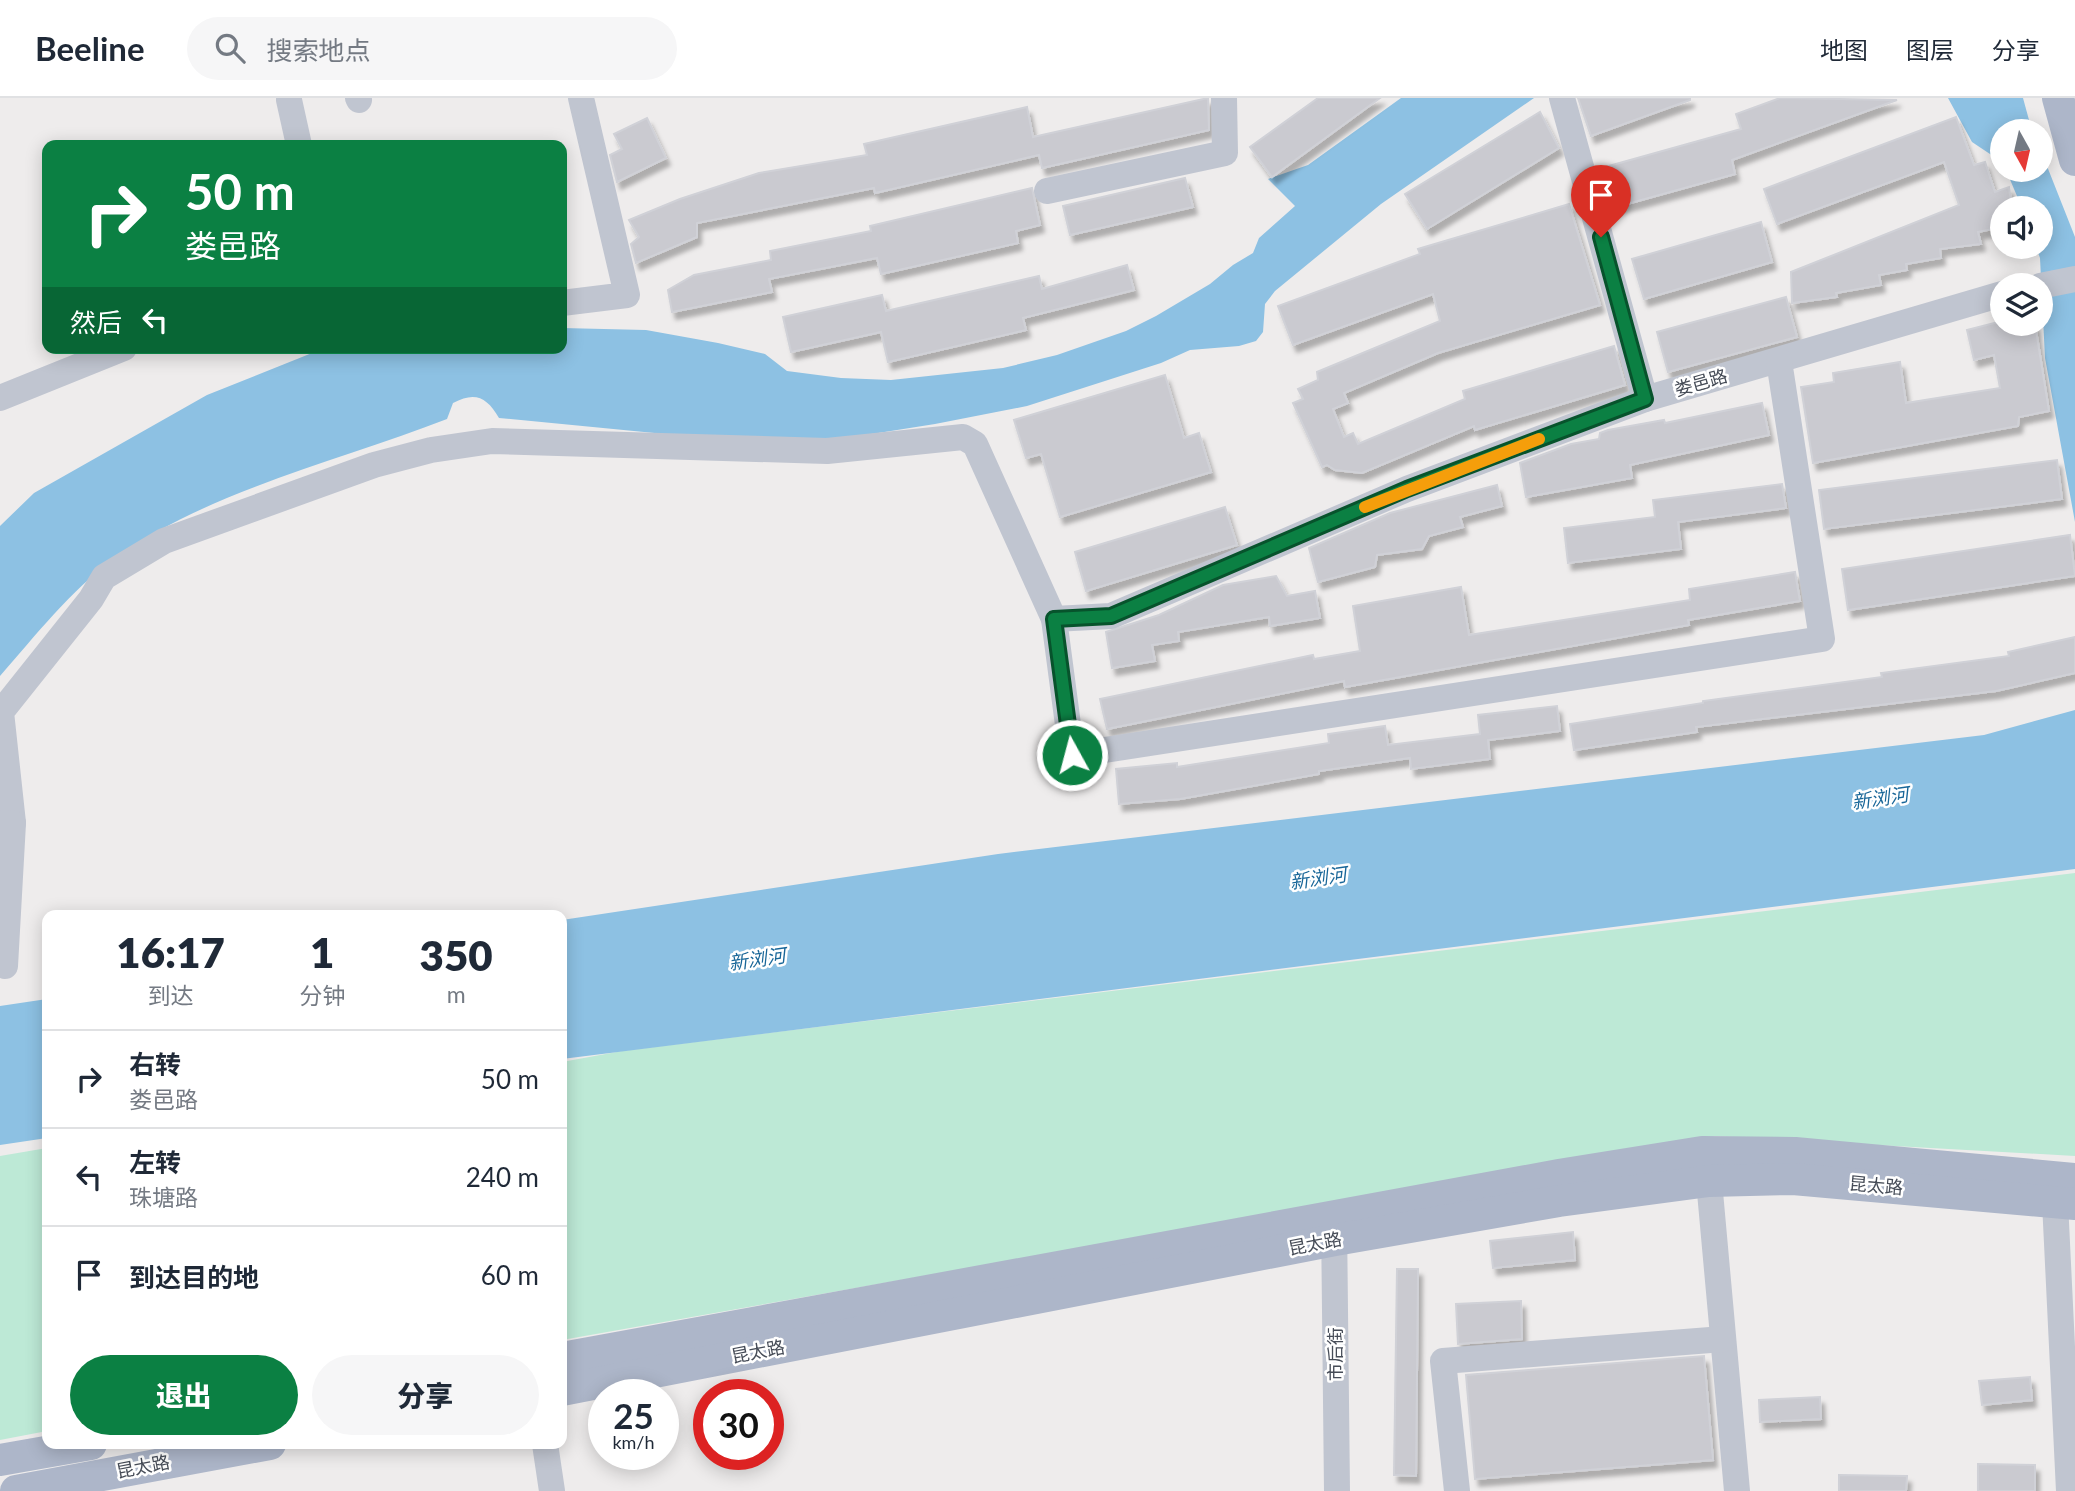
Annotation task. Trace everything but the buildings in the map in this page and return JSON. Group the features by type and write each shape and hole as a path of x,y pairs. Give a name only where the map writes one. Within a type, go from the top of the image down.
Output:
{"main road":[{"path":"2058,98 2075,160"},
{"name":"昆太路","path":"567,1389 1702,1152 1795,1153 2068,1195"},
{"name":"昆太路","path":"567,1357 1334,1229 1709,1181 1793,1179 2068,1195"},
{"path":"0,1460 63,1449"},
{"name":"昆太路","path":"16,1491 243,1449"}],"street":[{"path":"567,302 627,295 581,98"},
{"path":"1047,191 1226,153 1224,98"},
{"path":"289,100 298,140"},
{"path":"1563,100 1645,399"},
{"path":"2053,283 2075,279"},
{"name":"娄邑路","path":"1054,619 1111,616 1407,489 1645,399 1990,298"},
{"path":"0,398 109,354"},
{"path":"5,966 7,823 1,712 91,600 104,577 164,541 374,464 431,450 492,441 827,452 963,437 975,444 1054,619 1072,755 1822,639 1779,361"},
{"path":"1709,1181 1737,1491"},
{"path":"2068,1195 2069,1491"},
{"name":"市后街","path":"1334,1229 1337,1491"},
{"path":"1457,1491 1443,1361 1723,1339"},
{"path":"546,1449 552,1491"}],"green space":[{"path":"2075,873 2075,1156 1715,1136 567,1339 567,1061 622,1051"},
{"path":"42,1149 42,1432 0,1440 0,1156"}],"water":[{"path":"1401,98 1534,98 1381,204 1275,291 1265,304 1263,332 1256,341 1239,346 1190,350 1161,363 1027,406 834,440 716,439 499,418 485,401 468,397 453,403 447,419 276,479 191,514 151,535 115,558 83,585 0,676 0,526 34,493 207,395 310,354 567,354 567,328 646,330 718,343 765,354 787,371 841,378 891,380 1003,368 1057,355 1126,331 1210,284 1253,253 1259,238 1295,206 1268,179 1308,165"},
{"path":"1948,98 2023,98 2029,119 1990,119 1990,154 1972,142"},
{"path":"2053,181 2075,237 2075,522 2045,358 2044,336 2053,336 2053,273 2041,273 2040,259 2053,259 2053,196 2017,196 2011,182"},
{"name":"新浏河","path":"2075,710 2075,869 567,1058 567,919 998,854 1984,735"},
{"path":"42,1000 42,1139 0,1145 0,1006"}],"slow traffic":[{"path":"1365,507 1539,439"}],"route":[{"path":"1072,755 1054,619 1111,616 1407,489 1645,399 1601,237"}]}
